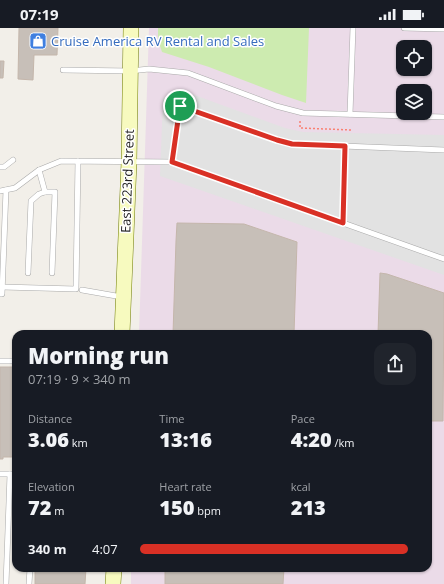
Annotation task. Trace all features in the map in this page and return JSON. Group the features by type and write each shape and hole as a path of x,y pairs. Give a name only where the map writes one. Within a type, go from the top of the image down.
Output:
{"main road":[{"name":"East 223rd Street","path":"122,330 129,162 130,28"},
{"path":"113,584 114,572"}],"lane":[{"path":"350,114 354,28"},
{"path":"404,28 444,29"},
{"path":"63,70 130,71 149,69 188,73 276,106 303,113 444,117"},
{"path":"172,162 180,106 292,144 444,150"},
{"path":"343,223 345,146"},
{"path":"0,167 4,167 13,160"},
{"path":"0,191 15,188 39,170 61,161 172,162 444,259"},
{"path":"78,161 79,290"},
{"path":"39,170 45,192"},
{"path":"0,294 2,294 6,190"},
{"path":"28,273 31,201 39,194 45,192 55,192 52,273"},
{"path":"2,287 79,290 123,297"},
{"path":"0,361 12,361"},
{"path":"0,474 10,474 6,584"},
{"path":"29,584 30,572"}],"path":[{"path":"300,112 300,128 352,130"}],"shaded area":[{"path":"149,28 444,28 444,584 131,584 131,572 432,572 432,330 139,330"},
{"path":"175,91 189,93 285,128 303,132 444,135 444,275 160,176 163,98 174,98"}],"green space":[{"path":"158,28 309,28 306,103 209,67 162,52 158,40"}],"building":[{"name":"Cruise America RV Rental and Sales","path":"19,28 58,28 57,55 34,55 33,80 18,79"},
{"path":"0,61 4,61 3,78 0,78"},
{"path":"177,223 244,224 297,242 294,330 173,330"},
{"path":"380,273 444,293 443,421 432,421 432,330 378,330"},
{"path":"0,367 12,367 12,457 3,457 3,459 0,459"},
{"path":"35,572 86,572 85,584 35,584"},
{"path":"165,572 284,572 283,584 165,584"}],"place":[{"name":"Cruise America RV Rental and Sales","path":"38,41"}],"route":[{"path":"180,106 292,144 345,146 343,223 172,162 180,106"}]}
